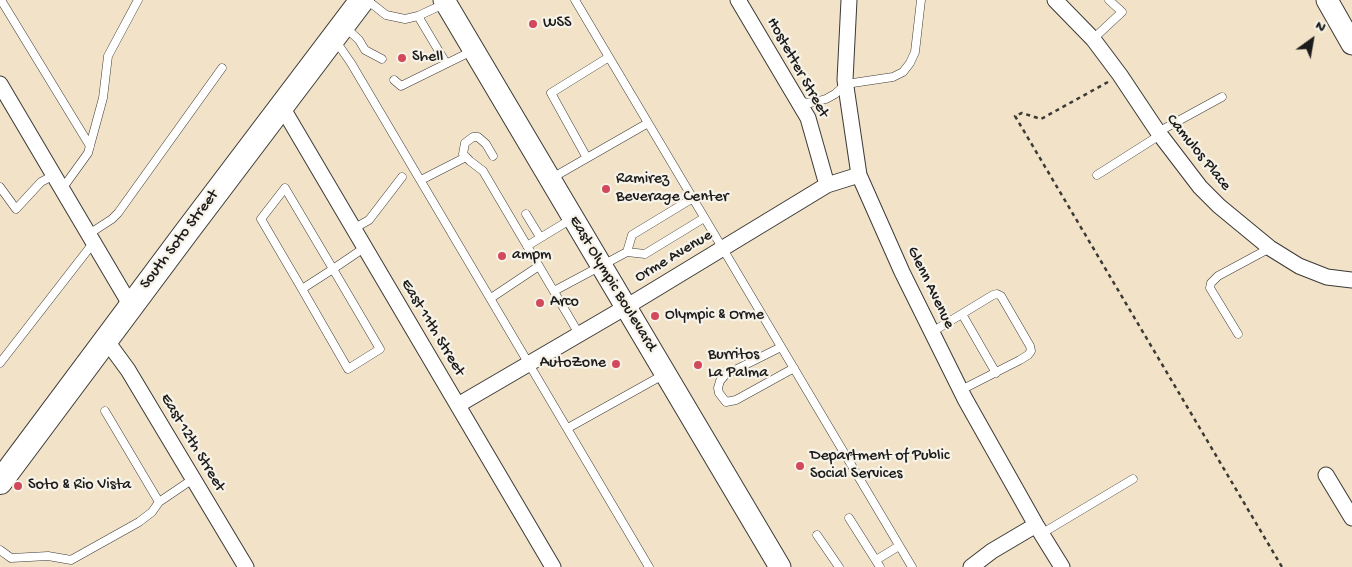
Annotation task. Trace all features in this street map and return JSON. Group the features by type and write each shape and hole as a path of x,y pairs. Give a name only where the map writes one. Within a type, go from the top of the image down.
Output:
{"main road":[{"name":"South Soto Street","path":"0,482 362,0"},
{"path":"1326,0 1352,44"},
{"name":"East Olympic Boulevard","path":"445,2 780,567"}],"street":[{"name":"Hostetter Street","path":"738,0 808,118 827,184"},
{"name":"Glenn Avenue","path":"849,0 846,84 859,175 902,272 961,390 1038,529 1062,567"},
{"name":"Camulos Place","path":"1055,0 1093,39 1120,75 1159,134 1206,194 1242,227 1270,248 1299,266 1327,277 1352,280"},
{"path":"0,84 131,306"},
{"name":"East 11th Street","path":"282,107 553,567"},
{"name":"Orme Avenue","path":"458,406 626,307 827,184 859,175"},
{"name":"East 12th Street","path":"106,340 128,370 246,567"},
{"path":"1326,475 1352,518"},
{"path":"971,567 992,552 1038,529"}],"lane":[{"path":"1,0 90,146"},
{"path":"62,190 88,153 103,98 108,56 138,0"},
{"path":"367,0 386,16 405,19 418,16 445,2"},
{"path":"575,0 912,567"},
{"path":"799,102 811,103 826,100 846,84 893,77 903,72 915,52 921,0"},
{"path":"1093,39 1122,12 1110,0"},
{"path":"418,16 446,63"},
{"path":"338,32 359,40 365,50 382,60"},
{"path":"338,32 351,63 649,567"},
{"path":"394,80 401,86 474,50"},
{"path":"587,158 551,94 609,57"},
{"path":"0,363 91,238 118,212 222,68"},
{"path":"1097,175 1159,134 1222,97"},
{"path":"550,179 648,123"},
{"path":"493,156 486,144 478,137 473,137 465,143 463,154 483,171 579,334"},
{"path":"421,180 466,157"},
{"path":"0,187 16,209 41,182 54,175"},
{"path":"353,229 369,220 402,177"},
{"path":"285,188 380,349 348,369 302,289 261,219 285,188"},
{"path":"627,252 632,235 693,198"},
{"path":"526,214 540,237"},
{"path":"527,246 573,218"},
{"path":"554,291 627,252 645,254 704,218"},
{"path":"302,289 364,248"},
{"path":"1238,334 1210,288 1211,283 1218,276 1270,248"},
{"path":"491,298 539,266"},
{"path":"932,332 993,295 1001,296 1030,346 1028,355 961,390"},
{"path":"962,314 996,373"},
{"path":"781,347 725,375 720,381 719,393 726,402 736,400 794,368"},
{"path":"568,428 665,374"},
{"path":"106,411 159,502"},
{"path":"0,550 11,558 48,556 71,560 139,522 152,512 159,502 193,479"},
{"path":"1038,529 1134,479"},
{"path":"849,518 878,564 899,546"},
{"path":"817,535 838,567"},
{"path":"9,567 11,558"}],"path":[{"path":"1120,75 1041,119 1022,113 1015,116 1282,567"}],"place":[{"name":"WSS","path":"533,24"},
{"name":"Shell","path":"402,58"},
{"name":"Ramirez Beverage Center","path":"606,189"},
{"name":"ampm","path":"502,256"},
{"name":"Arco","path":"540,303"},
{"name":"Olympic & Orme","path":"655,316"},
{"name":"AutoZone","path":"616,364"},
{"name":"Burritos La Palma","path":"698,365"},
{"name":"Department of Public Social Services","path":"800,466"},
{"name":"Soto & Rio Vista","path":"18,486"}]}
